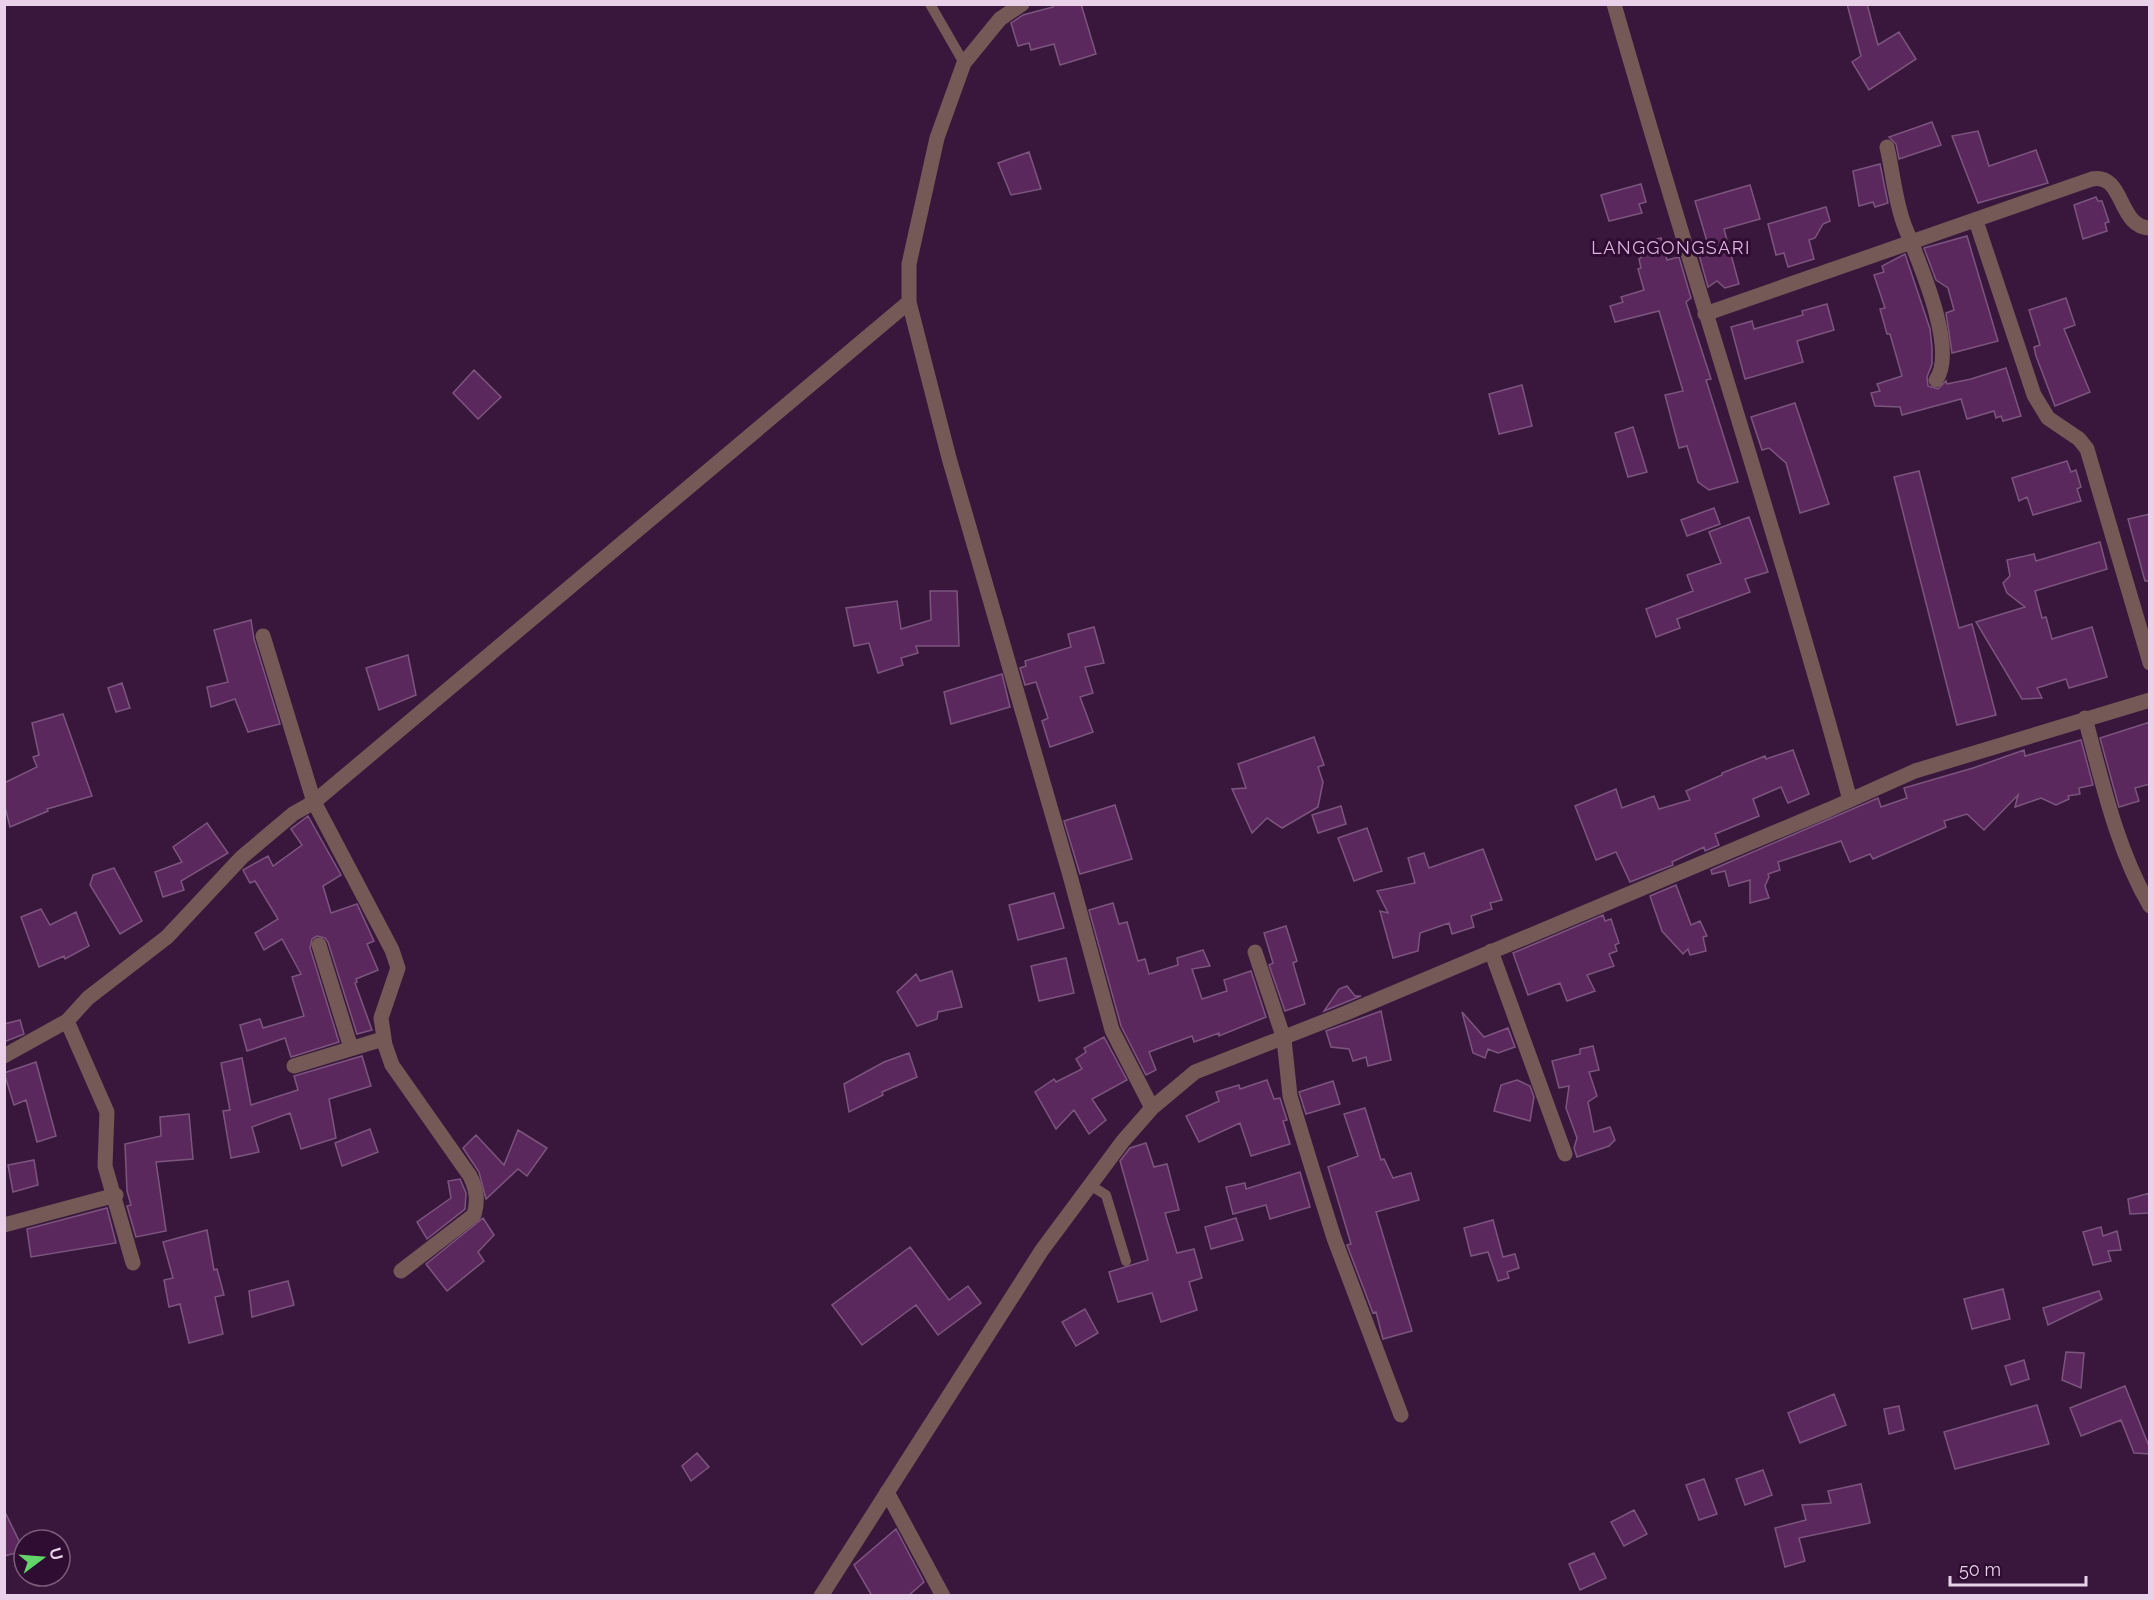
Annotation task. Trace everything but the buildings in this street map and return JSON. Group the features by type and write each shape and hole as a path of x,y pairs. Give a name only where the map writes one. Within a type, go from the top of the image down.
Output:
{"street":[{"path":"1022,4 1000,19 964,63 937,138 909,264 909,302 949,458 1069,872 1112,1030 1152,1108"},
{"path":"1614,4 1705,314 1816,675 1850,800"},
{"path":"1887,147 1905,227 1913,243 1937,321 1943,352 1942,372 1936,380"},
{"path":"1705,314 2092,179 2104,178 2112,183 2122,205 2136,223 2150,228"},
{"path":"1976,221 2034,395 2048,417 2079,439 2087,449 2150,663"},
{"path":"4,1056 67,1021 88,998 167,937 242,857 293,814 314,802 909,302"},
{"path":"263,636 314,802 392,950 398,968 381,1018 383,1039 392,1065 470,1176 478,1203 474,1215 401,1271"},
{"path":"821,1596 1042,1250 1090,1185 1152,1108 1195,1072 1284,1039 1915,771 2150,700"},
{"path":"2085,718 2106,794 2138,886 2150,906"},
{"path":"319,945 351,1048"},
{"path":"1491,951 1565,1154"},
{"path":"1255,952 1284,1039 1290,1096 1334,1238 1401,1415"},
{"path":"67,1021 107,1112 104,1158 133,1263"},
{"path":"294,1066 383,1039"},
{"path":"4,1225 116,1195"},
{"path":"887,1492 943,1596"}],"lane":[{"path":"930,4 964,63"},
{"path":"1090,1185 1106,1195 1126,1261"}],"district":[{"name":"LANGGONGSARI","path":"1671,247"}]}
